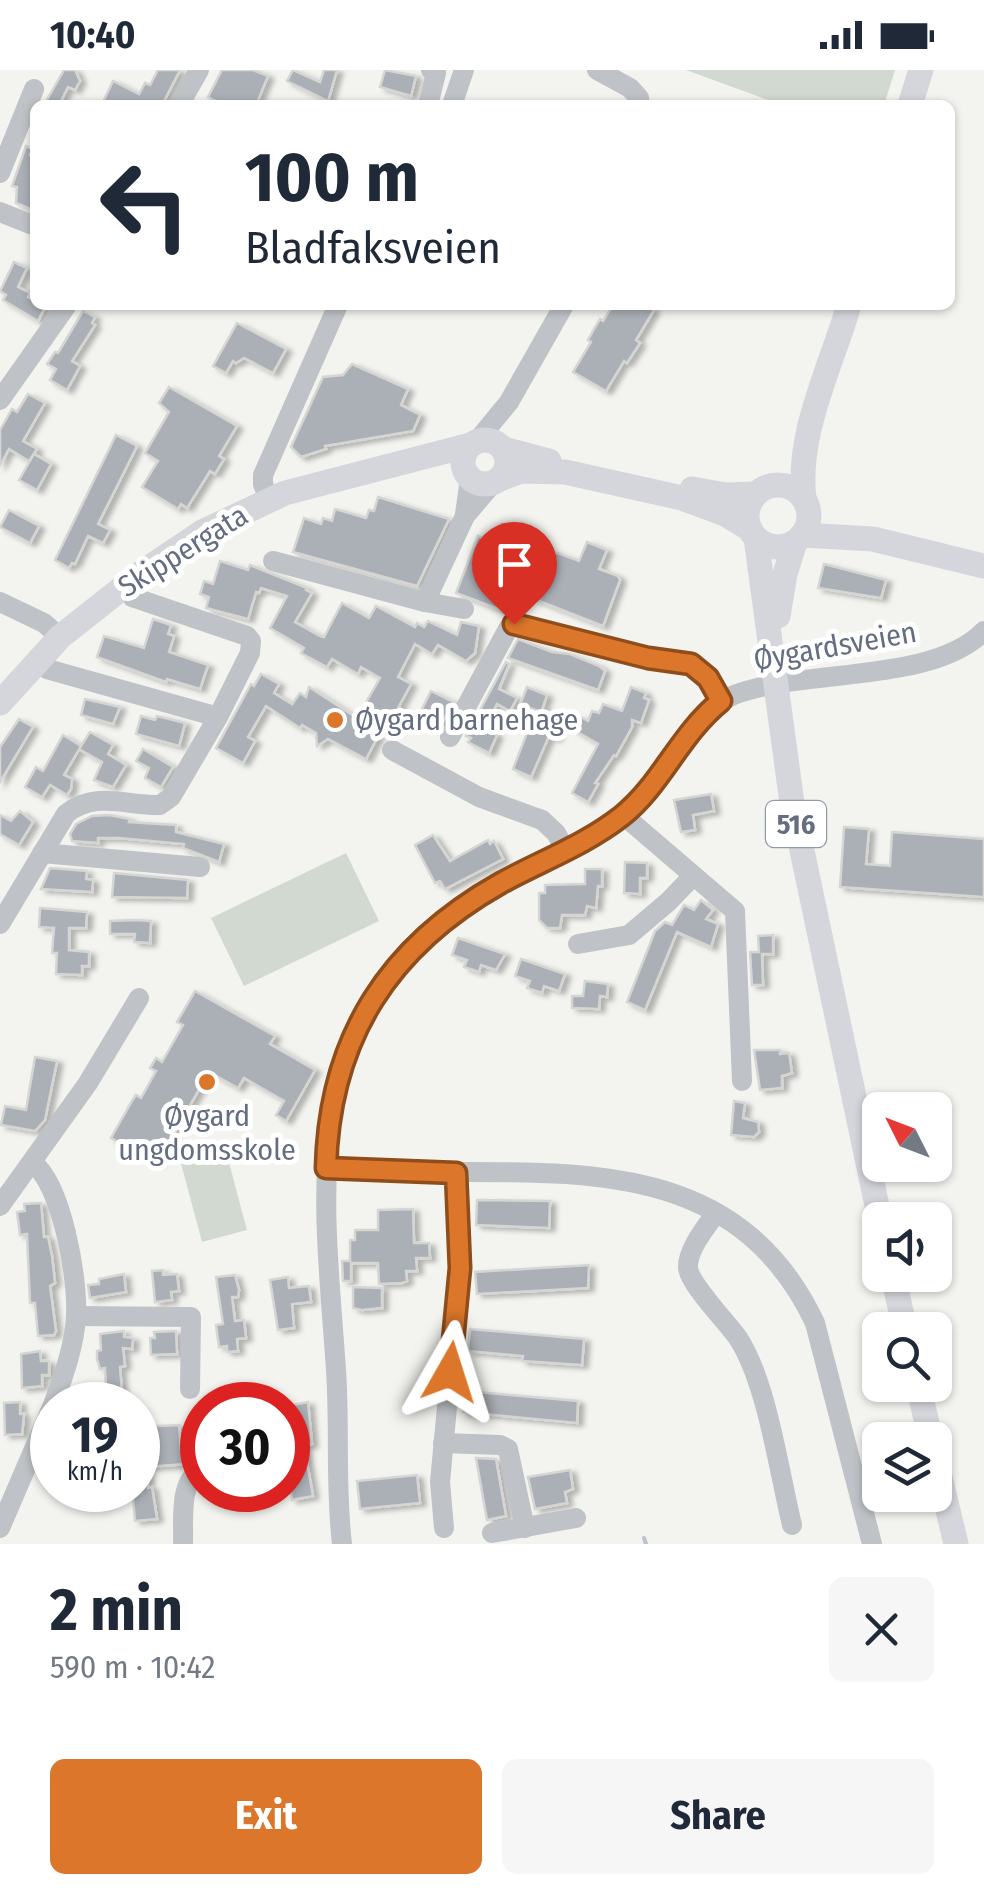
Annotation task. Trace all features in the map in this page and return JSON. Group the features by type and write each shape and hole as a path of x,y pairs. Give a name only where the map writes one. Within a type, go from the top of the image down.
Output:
{"main road":[{"path":"911,100 920,70"},
{"name":"516","path":"773,661 782,588 808,520 802,469 812,418 847,310"},
{"name":"516","path":"812,418 748,508 792,803 876,1202"},
{"path":"487,445 507,465 482,479 462,458 487,445"},
{"name":"Skippergata","path":"0,703 60,638 175,548 277,496 337,478 487,445 686,488 726,494 760,491"},
{"name":"Skippergata","path":"404,464 440,465 482,479 520,471 565,472 682,498 725,514 753,534"},
{"path":"760,491 786,486 806,504 873,539"},
{"path":"753,534 771,546 798,538 873,539 984,566"},
{"path":"948,1512 956,1544"}],"street":[{"path":"182,100 199,70"},
{"path":"432,70 437,80 434,100"},
{"path":"454,100 464,70"},
{"path":"597,70 630,88 640,100"},
{"path":"0,173 4,151 34,89"},
{"path":"0,212 30,224"},
{"path":"0,400 63,310"},
{"path":"277,496 268,463 336,310"},
{"path":"487,445 561,310"},
{"path":"425,602 466,516 464,504 482,479"},
{"name":"Skippergata","path":"273,561 425,602 464,608"},
{"path":"0,924 66,814 77,804 100,799 166,803 218,717 250,653 251,642 246,636 132,597"},
{"path":"0,602 44,623 60,638"},
{"path":"450,737 508,626 514,624 648,658 691,664 729,697"},
{"name":"Øygardsveien","path":"342,1544 326,1168 332,1110 348,1049 388,976 420,939 451,914 624,815 654,782 688,731 729,697 811,679 928,661 965,646 984,631"},
{"path":"47,669 218,717"},
{"path":"392,750 479,797 542,820 566,850"},
{"path":"624,815 736,911 742,1081"},
{"path":"42,853 200,867"},
{"path":"578,944 628,935 693,876"},
{"path":"0,1206 88,1083 139,998"},
{"path":"33,1162 46,1177 68,1249 76,1316 61,1382"},
{"path":"326,1168 614,1178 668,1190 716,1212 750,1237 780,1268 815,1322 872,1544"},
{"path":"444,1528 440,1482 460,1268 456,1173"},
{"path":"716,1212 692,1252 688,1270 746,1352 759,1386 792,1525"},
{"path":"76,1316 191,1317 190,1382"},
{"path":"444,1443 500,1444 508,1448 525,1528"},
{"path":"0,1528 30,1459"},
{"path":"183,1544 186,1512"},
{"path":"492,1533 576,1518"}],"shaded area":[{"path":"686,70 895,70 886,100 768,100"},
{"path":"346,853 379,921 244,986 211,918"},
{"path":"224,1144 247,1230 202,1242 179,1156"}],"building":[{"path":"64,70 75,70 80,81 75,90 68,87 62,100 47,100"},
{"path":"158,70 180,70 165,100 104,100 113,81 139,94 145,83 150,85"},
{"path":"222,70 253,70 268,76 258,100 208,97"},
{"path":"293,70 320,82 324,70 337,70 328,100 287,81"},
{"path":"385,70 416,76 411,96 380,87"},
{"path":"26,146 30,148 30,209 16,203 17,187 12,186"},
{"path":"14,262 27,268 18,287 30,293 30,310 44,310 38,321 3,300 6,295 0,291"},
{"path":"610,310 654,310 636,340 640,343 606,391 573,372 591,342 588,340 594,329 600,319 603,321"},
{"path":"83,311 95,317 95,325 72,361 80,366 67,390 50,380 56,369 47,364"},
{"path":"237,323 286,349 273,373 244,358 233,361 226,373 213,366"},
{"path":"352,364 408,389 401,405 420,415 413,431 325,446 326,449 301,457 291,447 323,377 343,375"},
{"path":"169,387 237,426 219,456 224,459 215,474 210,471 187,508 181,504 178,509 142,487 158,461 145,453 169,412 159,403"},
{"path":"28,394 45,403 23,441 37,449 29,461 9,449 0,465 0,430 12,409 17,412"},
{"path":"116,435 137,446 98,524 110,530 103,543 88,536 75,564 69,568 55,560"},
{"path":"34,454 51,464 37,490 19,480"},
{"path":"378,497 449,519 417,586 293,552 304,518 321,524 323,518 332,521 335,509 366,518 369,510 374,511"},
{"path":"9,510 39,526 30,543 0,527"},
{"path":"510,527 529,538 501,610 456,593 478,536 500,545"},
{"path":"587,542 607,550 599,569 620,580 603,626 534,599 552,551 579,561"},
{"path":"220,561 248,570 250,565 307,588 312,593 295,622 320,636 324,637 342,603 369,618 376,606 415,627 417,623 424,627 428,621 457,635 461,622 479,626 475,653 466,661 438,645 432,654 415,644 398,677 411,684 398,708 405,712 400,721 386,714 368,729 379,734 366,759 328,739 317,746 316,733 302,725 300,728 266,706 248,737 255,741 243,763 216,748 251,684 254,686 261,674 279,684 274,693 292,704 300,693 306,697 309,687 357,718 380,678 361,667 358,674 332,659 327,667 301,653 304,648 270,628 287,596 261,588 256,592 248,619 206,608 209,597 200,594 204,581 213,584"},
{"path":"824,564 886,580 881,598 818,588"},
{"path":"153,619 171,625 168,634 174,636 169,652 208,665 200,689 167,679 166,682 97,657 104,636 144,648"},
{"path":"518,639 599,666 605,671 598,690 508,658"},
{"path":"506,662 509,664 499,689 517,698 510,711 497,704 485,727 497,735 489,753 468,742 471,738 466,736"},
{"path":"527,687 547,695 542,710 563,718 556,738 549,736 531,777 513,769 536,710 520,705"},
{"path":"631,687 646,693 644,698 649,700 641,723 632,720 632,727 595,783 598,784 588,802 572,793 598,744 574,730 581,717 588,721 592,711 599,713 603,704 622,711"},
{"path":"431,691 453,702 440,727 424,719 428,712 422,709"},
{"path":"85,699 120,707 113,724 81,715"},
{"path":"141,716 185,723 179,746 136,734"},
{"path":"19,719 33,727 0,782 0,747"},
{"path":"90,732 113,745 108,754 126,765 113,787 94,780 102,762 79,749"},
{"path":"63,735 81,746 64,775 72,779 71,789 67,795 50,785 42,797 25,787 36,767 43,771"},
{"path":"143,749 173,767 161,787 145,778 149,768 136,761"},
{"path":"711,794 714,811 693,815 695,830 681,832 674,800"},
{"path":"20,811 33,822 19,845 0,834 0,815 11,821"},
{"path":"92,816 130,819 129,822 176,825 176,832 224,844 219,862 183,848 184,844 119,838 98,838 98,843 72,841 70,834 76,824"},
{"path":"844,827 869,829 866,864 890,866 892,832 984,839 984,897 840,887"},
{"path":"433,835 450,861 488,840 490,844 494,841 503,859 445,889 440,881 435,883 415,845"},
{"path":"625,862 647,863 647,878 640,878 640,894 624,893"},
{"path":"50,868 87,871 86,879 93,880 92,892 41,889"},
{"path":"585,869 602,869 596,908 587,906 585,915 562,915 560,928 547,928 539,920 539,893 545,893 545,885 585,884"},
{"path":"114,873 188,880 187,898 112,897"},
{"path":"701,900 713,910 706,919 718,924 711,947 677,932 645,1010 627,1002 655,931 665,922 672,925 684,905 694,910"},
{"path":"40,908 87,912 86,928 69,928 69,950 89,952 89,966 82,966 82,975 56,974 57,953 52,953 54,928 39,927"},
{"path":"110,921 151,921 150,943 134,942 135,934 110,934"},
{"path":"773,935 773,954 762,954 763,985 752,985 750,952 759,952 758,936"},
{"path":"458,938 505,954 496,970 481,965 479,972 464,967 467,960 452,955"},
{"path":"521,959 565,974 559,991 544,986 542,993 527,988 530,981 515,976"},
{"path":"585,981 608,984 607,997 600,996 599,1009 572,1008 572,996 583,996"},
{"name":"Øygard ungdomsskole","path":"195,991 275,1036 270,1044 315,1070 286,1121 276,1115 284,1101 244,1078 238,1088 209,1072 157,1163 111,1138 136,1095 141,1098 156,1071 150,1068 156,1058 162,1062 183,1025 177,1022"},
{"path":"754,1050 789,1053 792,1073 782,1076 782,1088 760,1090"},
{"path":"35,1057 57,1061 45,1120 35,1131 1,1125 5,1106 26,1110"},
{"path":"734,1101 745,1103 743,1118 758,1122 759,1132 754,1137 731,1135"},
{"path":"477,1200 550,1201 549,1228 476,1225"},
{"path":"41,1203 44,1237 48,1237 52,1256 55,1283 50,1286 56,1331 54,1335 38,1336 35,1303 30,1303 27,1234 20,1235 17,1212 25,1211 24,1204"},
{"path":"413,1209 414,1243 429,1243 430,1258 416,1258 417,1271 406,1271 407,1281 402,1283 379,1284 378,1263 351,1263 351,1281 343,1281 342,1261 350,1261 350,1240 355,1240 355,1230 378,1230 378,1210"},
{"path":"589,1265 588,1288 477,1294 475,1272"},
{"path":"163,1270 163,1275 177,1274 179,1291 171,1292 172,1300 155,1302 152,1271"},
{"path":"124,1274 126,1292 90,1298 88,1285"},
{"path":"235,1275 239,1290 238,1297 232,1297 235,1321 244,1320 246,1338 237,1339 238,1351 227,1352 227,1346 219,1347 216,1325 223,1324 216,1277"},
{"path":"288,1277 289,1288 309,1286 311,1302 292,1304 294,1328 278,1330 270,1280"},
{"path":"353,1287 382,1288 382,1308 353,1308"},
{"path":"470,1329 584,1339 582,1365 522,1361 523,1356 468,1351"},
{"path":"124,1331 124,1337 133,1338 132,1349 123,1348 121,1382 106,1382 105,1368 100,1369 97,1359 100,1334"},
{"path":"176,1331 177,1354 151,1355 150,1338 155,1338 154,1332"},
{"path":"40,1351 41,1361 49,1361 49,1375 42,1375 42,1382 30,1382 30,1387 22,1388 21,1354"},
{"path":"465,1391 578,1401 577,1423 463,1412"},
{"path":"20,1402 20,1414 24,1414 22,1434 5,1435 4,1403"},
{"path":"179,1425 180,1464 160,1466 160,1426"},
{"path":"476,1458 496,1459 506,1516 487,1520"},
{"path":"570,1470 573,1489 565,1492 567,1503 535,1509 528,1477"},
{"path":"417,1475 420,1503 360,1509 357,1481"},
{"path":"134,1512 156,1512 157,1519 135,1521"}],"waterway":[{"path":"644,1538 646,1544"}],"place":[{"name":"Øygard barnehage","path":"335,720"},
{"name":"Øygard ungdomsskole","path":"207,1082"}],"route":[{"path":"450,1372 460,1268 456,1173 326,1168 332,1110 348,1049 377,992 420,939 480,896 624,815 642,798 688,731 721,701 708,678 691,664 648,658 514,624"}]}
